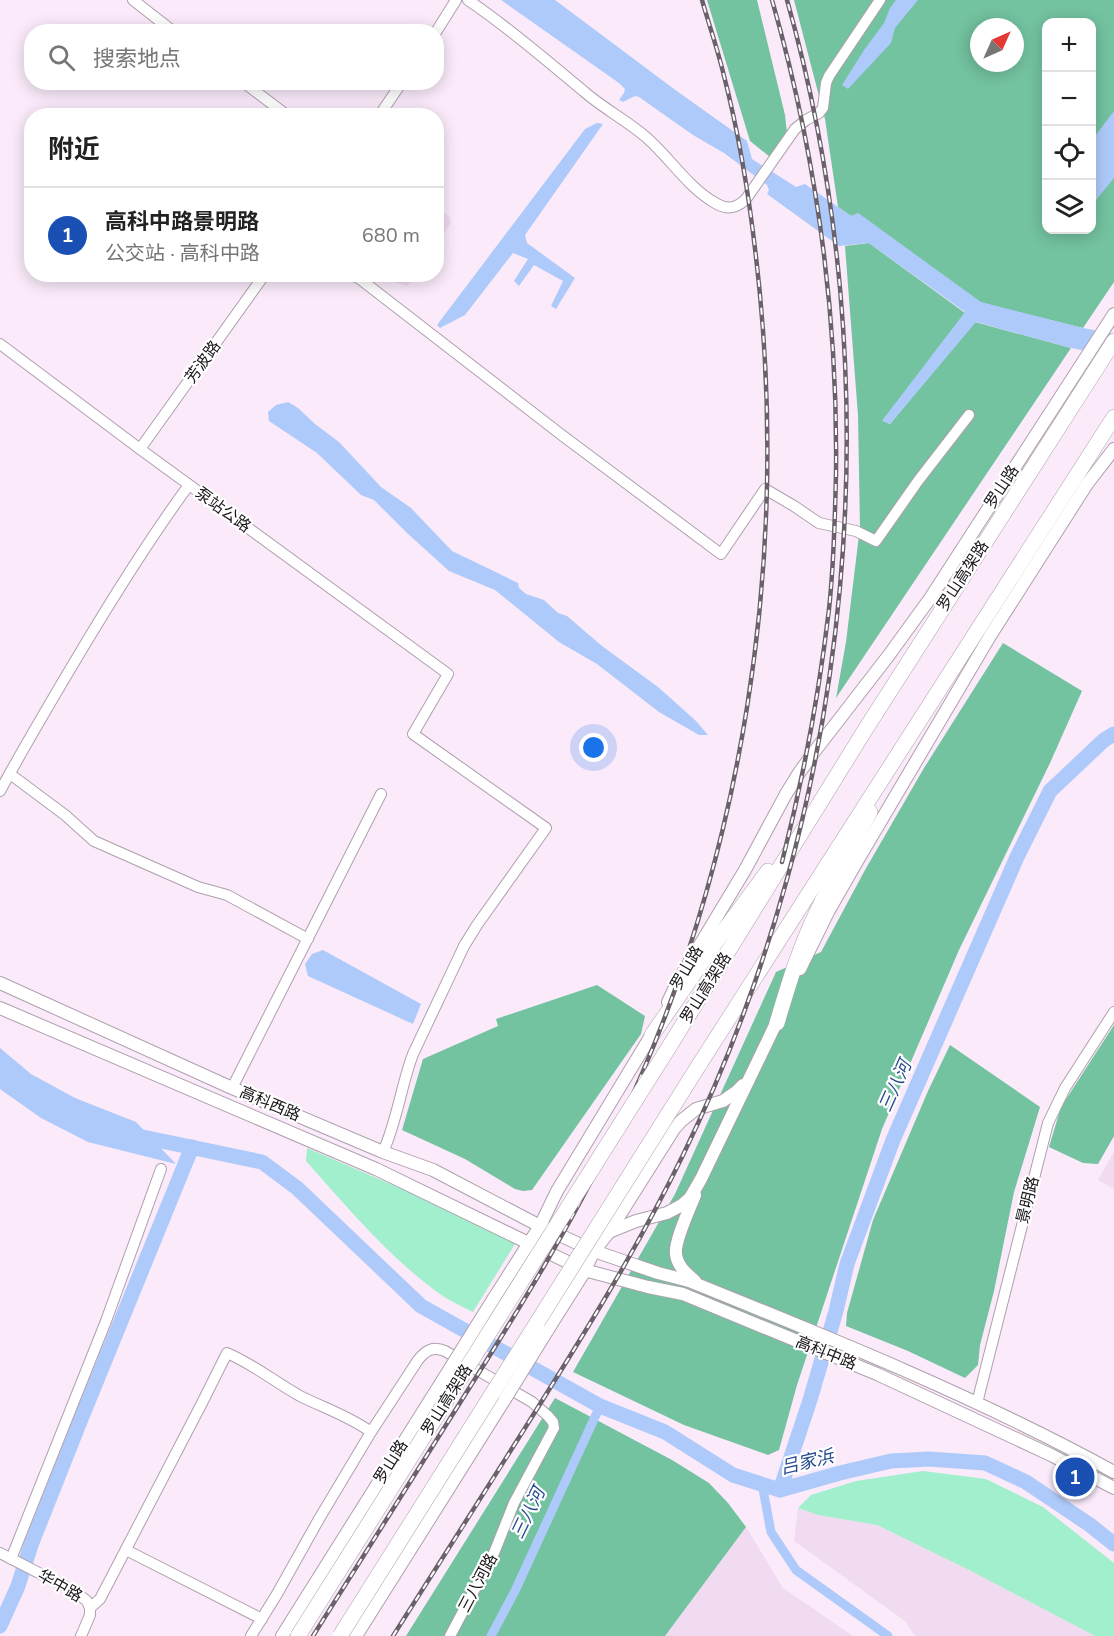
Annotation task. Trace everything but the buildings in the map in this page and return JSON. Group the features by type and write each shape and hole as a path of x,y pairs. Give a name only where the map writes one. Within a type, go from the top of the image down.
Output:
{"highway":[{"name":"罗山高架路","path":"298,1636 669,1047 865,730 1114,341"},
{"path":"340,1636 833,853 1114,417"},
{"path":"652,1035 865,730"},
{"path":"777,1023 795,963 816,913 898,754"}],"main road":[{"name":"罗山路","path":"282,1636 540,1226 557,1191 652,1035 677,983 745,870 799,773 931,597 1114,314"},
{"path":"700,1286 679,1264 676,1245 702,1179 777,1023 804,960 828,912 990,636 1087,484 1114,449"},
{"name":"高科西路","path":"0,983 232,1088 383,1152 433,1170 540,1226"},
{"name":"高科西路","path":"0,1008 376,1169 527,1244"},
{"path":"356,1636 594,1251 609,1232 674,1129 696,1109 723,1101 748,1080"},
{"path":"609,1232 636,1221 667,1213 682,1205 690,1198 702,1179"},
{"name":"高科中路","path":"540,1226 594,1251 700,1286 842,1343 977,1403 1114,1472"},
{"name":"高科中路","path":"527,1244 584,1270 683,1294 812,1347 917,1391 1114,1488"}],"street":[{"path":"133,0 164,24"},
{"path":"441,24 456,0"},
{"path":"468,0 513,32 606,109 644,135 684,177 713,201 728,208 738,206 746,199 795,129 823,108 829,76 880,0"},
{"path":"254,90 277,108"},
{"path":"385,108 397,90"},
{"name":"芳波路","path":"140,449 259,282"},
{"path":"364,282 563,436 721,554 765,489 819,524 856,531 876,541 918,481 969,415"},
{"name":"泵站公路","path":"0,344 448,674 413,734 546,828 477,925 465,946 413,1054 392,1133 383,1152"},
{"path":"0,791 112,600 166,516 189,485"},
{"path":"10,774 52,805 94,841 198,887 227,895 308,939"},
{"path":"232,1088 381,794"},
{"name":"景明路","path":"977,1403 1048,1123 1065,1088 1114,1012"},
{"path":"10,1559 106,1321 161,1169"},
{"name":"三八河路","path":"372,1432 418,1360 433,1348 445,1351 532,1402 542,1409 553,1422 552,1433 514,1503 494,1553 450,1636"},
{"path":"90,1608 100,1599 227,1353 241,1359 298,1395 372,1432 251,1636"},
{"path":"126,1550 262,1619"},
{"name":"华中路","path":"0,1553 87,1601 90,1608 88,1622 81,1636"}],"shaded area":[{"path":"444,212 449,216 451,223 444,234"},
{"path":"395,282 410,282 407,286"},
{"path":"1114,1152 1114,1189 1098,1180"},
{"path":"798,1508 818,1515 877,1525 1095,1636 915,1636 905,1621 794,1541"},
{"path":"746,1527 783,1588 853,1636 665,1636"}],"green space":[{"path":"707,0 757,0 785,115 787,133 770,157 750,141"},
{"path":"794,0 1114,0 1114,282 1083,328 981,303 859,214 851,216 838,207 825,119"},
{"path":"869,243 965,313 883,420 890,424 975,322 1071,348 836,698 846,642 860,527 858,415 845,246"},
{"path":"1003,643 1082,691 1050,763 959,950 882,1129 797,1385 779,1450 768,1455 684,1425 573,1372 675,1194 776,972 821,952 924,768"},
{"path":"597,985 645,1016 641,1034 532,1190 515,1189 465,1159 402,1130 423,1059 498,1026 496,1019"},
{"path":"1114,1025 1114,1136 1098,1164 1083,1163 1049,1147 1061,1107"},
{"path":"950,1045 1040,1107 1014,1192 994,1291 980,1345 978,1365 965,1378 908,1351 846,1326 847,1313 873,1220"},
{"path":"307,1148 518,1239 473,1312 437,1292 384,1246 306,1161"},
{"path":"555,1398 672,1460 709,1483 746,1527 665,1636 406,1636"},
{"path":"923,1471 986,1479 1043,1507 1114,1563 1114,1636 1095,1636 877,1525 818,1515 798,1508 811,1495 856,1481"}],"water":[{"path":"501,0 555,0 747,141 752,159 796,187 805,184 851,216 858,213 981,302 1114,334 1114,356 1071,348 976,322 890,424 882,421 965,312 869,243 839,246 767,194 769,190 767,185 724,153 693,135 639,97 635,96 623,102 619,100 625,89 619,83"},
{"path":"896,0 918,0 895,28 891,43 848,89 842,85 884,23"},
{"path":"1114,111 1114,178 1096,200 1096,180 1096,135"},
{"path":"597,123 603,124 525,235 527,243 575,278 556,309 551,306 563,281 534,265 519,286 514,281 528,259 513,253 465,315 440,328 437,325 585,129"},
{"path":"288,402 339,442 381,487 411,508 452,551 518,583 519,588 526,594 544,600 558,613 567,616 602,646 658,687 695,720 708,735 699,735 659,712 597,664 559,642 495,590 449,571 374,500 361,495 317,453 269,421 268,412 276,405"},
{"path":"323,950 421,1004 413,1024 308,976 305,964 312,954"},
{"path":"0,1048 31,1074 75,1098 136,1122 176,1164 88,1142 41,1118 0,1089"}],"waterway":[{"name":"三八河","path":"780,1490 810,1400 847,1264 893,1140 1017,857 1050,791 1104,740 1114,734"},
{"name":"吕家浜","path":"133,1135 262,1162 297,1188 421,1306 600,1406 665,1432 733,1475 780,1490 891,1461 929,1459 985,1463 1026,1482 1114,1544"},
{"path":"0,1626 18,1586 31,1545 81,1419 192,1147"},
{"name":"三八河","path":"491,1636 515,1591 600,1406"},
{"path":"762,1484 771,1532 796,1570 888,1636"}],"railway":[{"path":"313,1636 524,1300 599,1166 660,1029 697,924 726,817 747,708 761,598 767,487 766,376 757,266 744,170 722,66 702,0"},
{"path":"772,0 801,116 812,175 828,294 836,413 835,524 829,609 810,737 782,862"},
{"path":"393,1636 587,1328 628,1260 665,1190 683,1155 742,1019 787,878 820,734 840,587 847,439 840,291 820,144 787,0"}],"place":[{"name":"高科中路景明路","path":"1075,1477"}]}
